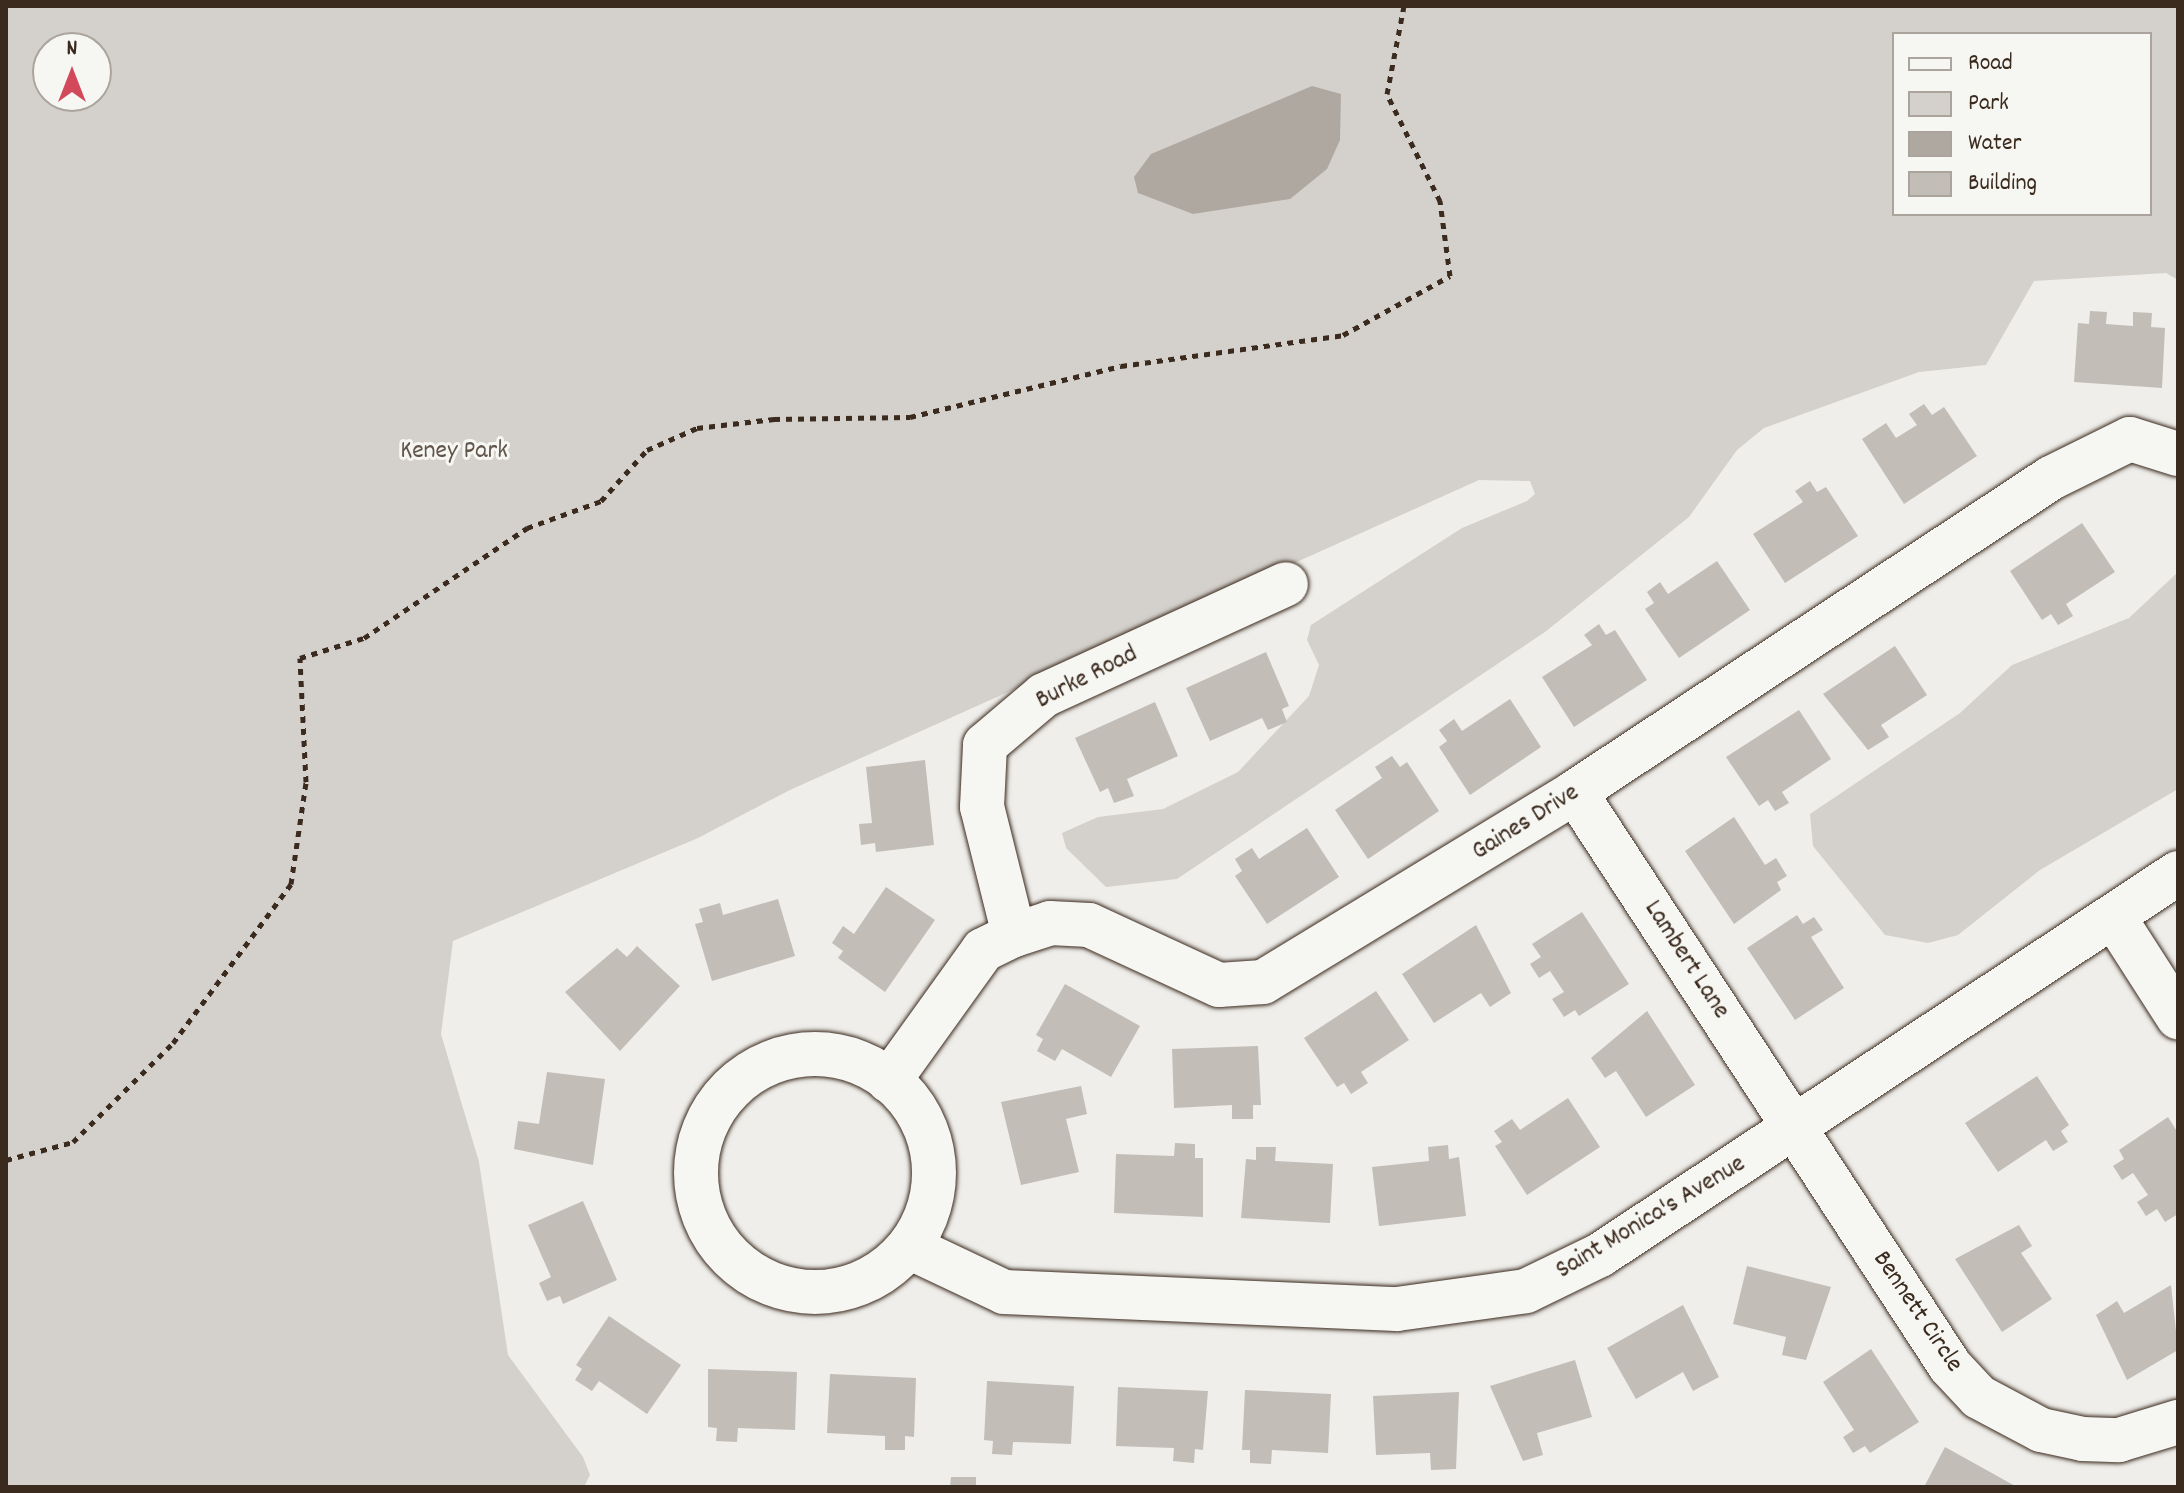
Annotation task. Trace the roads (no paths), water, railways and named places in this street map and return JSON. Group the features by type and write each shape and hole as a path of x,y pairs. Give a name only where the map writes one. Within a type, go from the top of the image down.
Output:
{"street":[{"name":"Gaines Drive","path":"889,1081 983,950 1050,923 1089,925 1219,985 1263,982 1575,792 2098,451 2130,439 2178,454"},
{"name":"Burke Road","path":"1014,935 982,807 985,745 1044,695 1286,584"},
{"name":"Lambert Lane","path":"1575,792 1797,1128"},
{"name":"Saint Monica's Avenue","path":"909,1247 1004,1292 1257,1306 1460,1305 1526,1291 1600,1255 2115,919 2178,873"},
{"path":"2115,919 2178,1017"},
{"path":"831,1054 889,1081 923,1120 933,1152 934,1186 909,1247 878,1275 839,1290 797,1291 758,1279 725,1253 710,1229 694,1177 700,1136 720,1100 751,1072 790,1056 831,1054"},
{"name":"Bennett Circle","path":"1797,1128 1950,1366 1979,1397 2041,1430 2083,1439 2119,1440 2178,1422"}],"water":[{"path":"1312,86 1341,94 1340,140 1327,169 1290,199 1193,214 1138,193 1134,177 1151,154"}],"park label":[{"name":"Keney Park","path":"454,452"}]}
